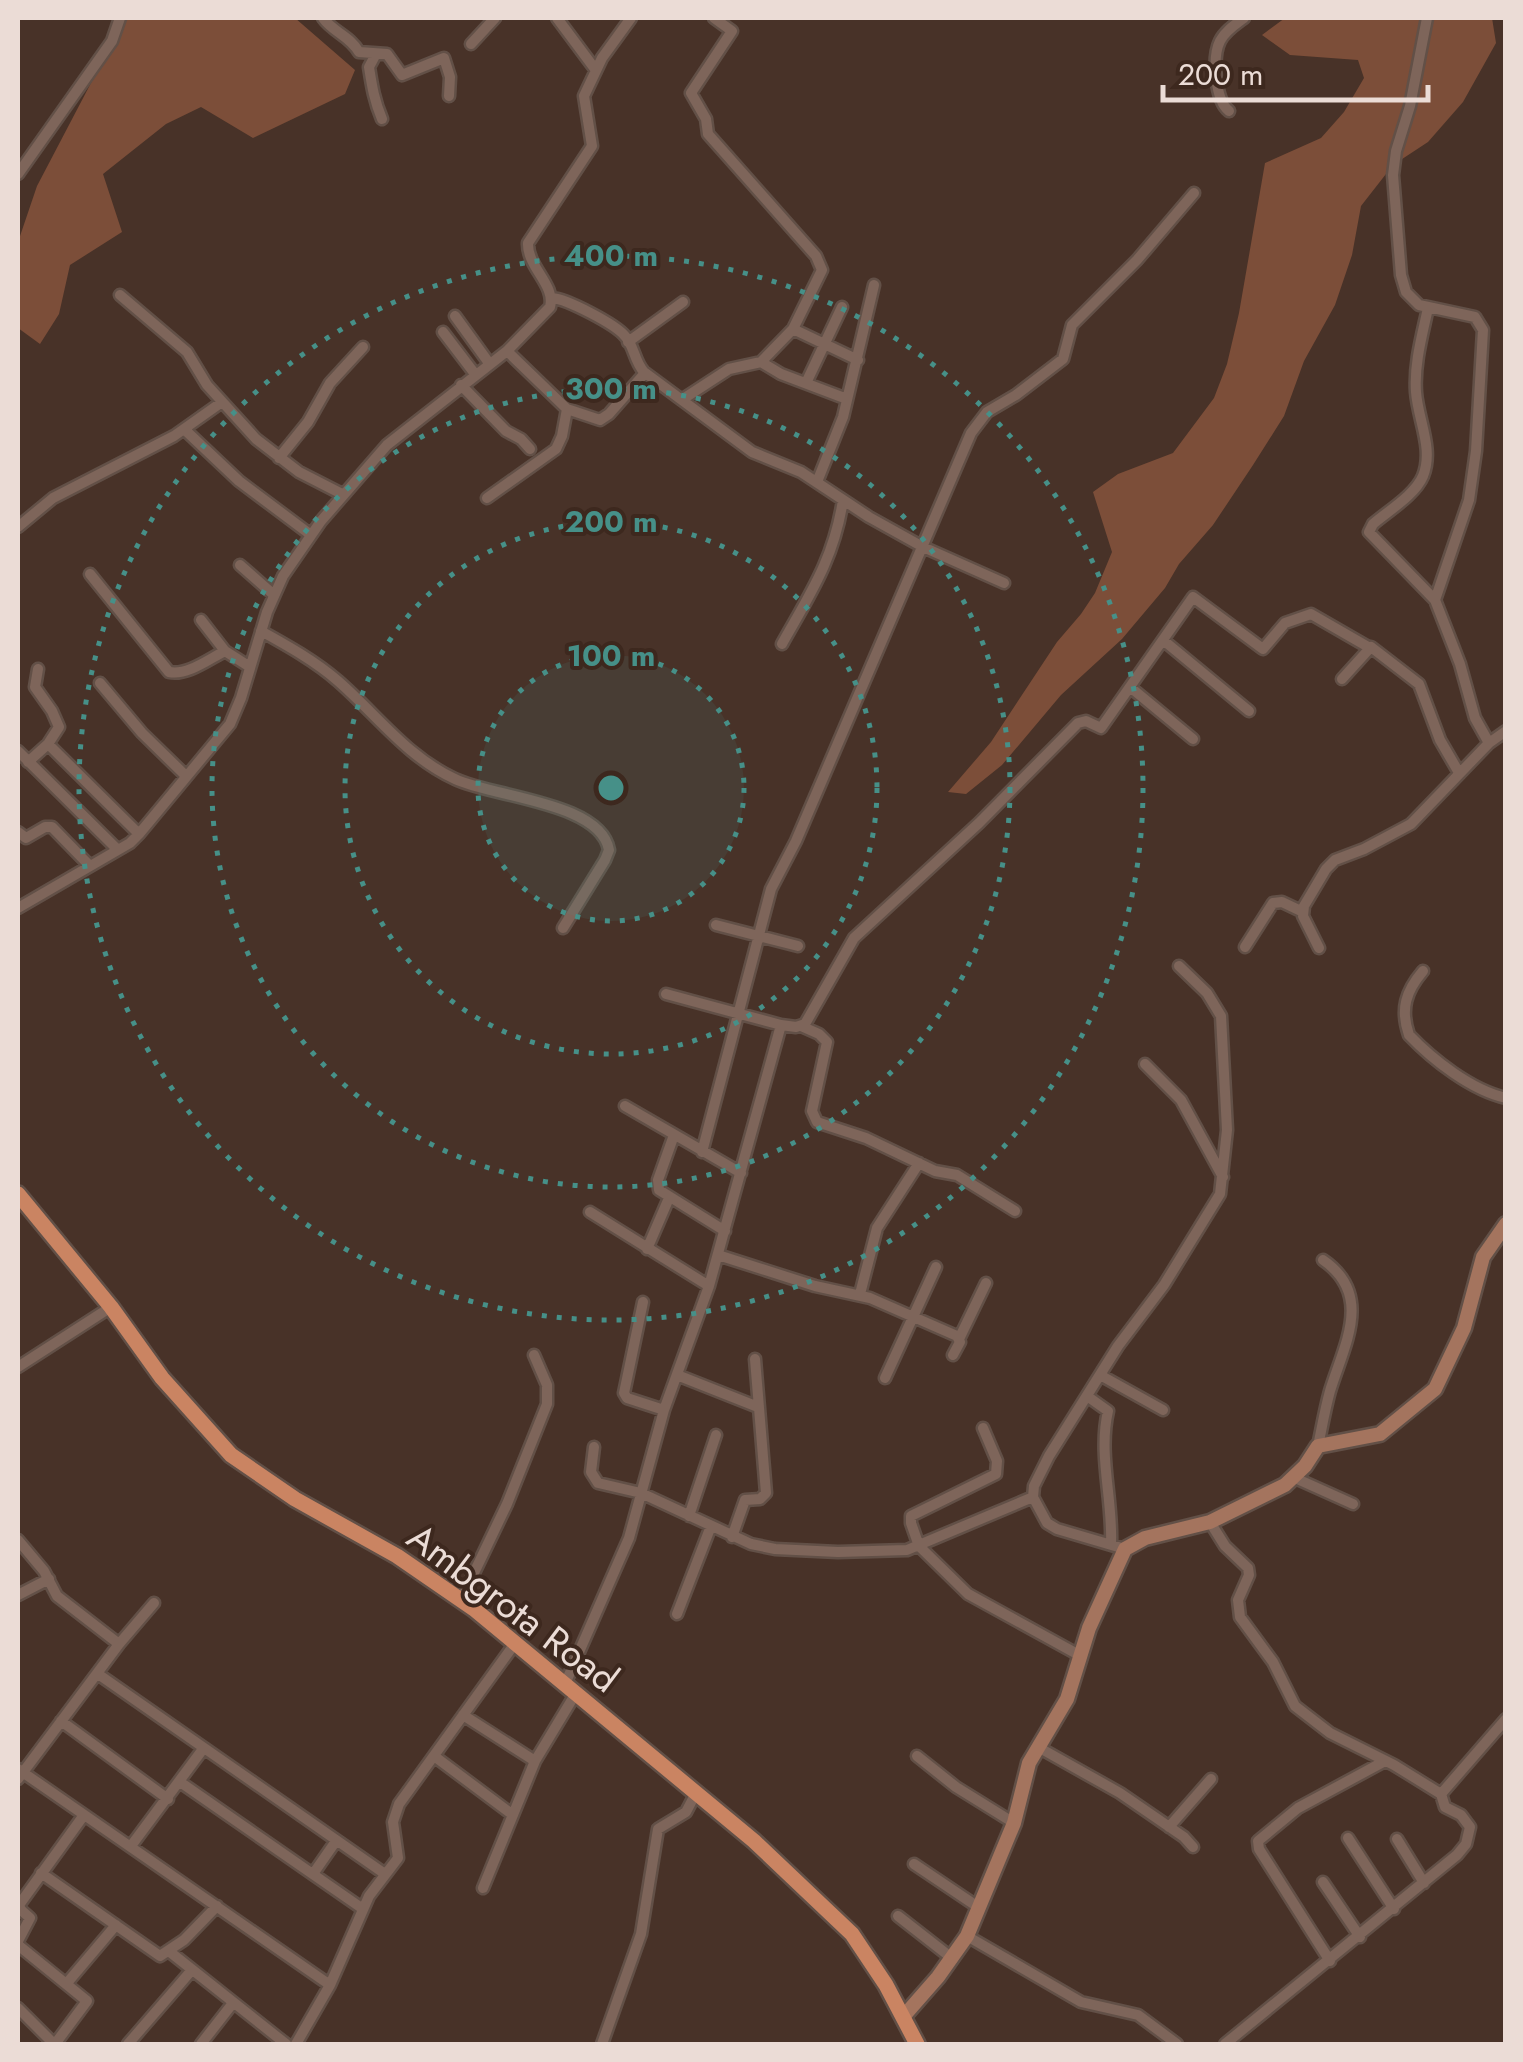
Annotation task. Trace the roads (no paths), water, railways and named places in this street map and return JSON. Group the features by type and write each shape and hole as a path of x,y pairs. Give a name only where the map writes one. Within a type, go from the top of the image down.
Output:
{"main road":[{"name":"Ambgrota Road","path":"18,1194 111,1307 162,1378 231,1456 294,1499 397,1556 460,1600 516,1642 754,1841 852,1934 882,1978 917,2044"}],"street":[{"path":"18,174 112,40 120,18"},
{"path":"323,18 359,52 388,54 402,75 444,58 450,77 449,96"},
{"path":"470,44 494,18"},
{"path":"558,18 596,70"},
{"path":"18,908 139,834 230,724 274,595 342,494 388,445 506,351 550,308 552,298 530,257 528,243 592,146 584,96 629,18"},
{"path":"684,399 728,369 762,362 792,330 820,279 821,264 708,134 706,119 691,93 732,31 714,18"},
{"path":"1229,112 1219,97 1218,48 1221,38 1244,18"},
{"path":"1426,18 1392,175 1401,275 1412,301 1428,308 1468,314 1480,322 1483,330 1469,500 1435,600"},
{"path":"376,54 369,67 371,91 382,119"},
{"path":"702,1152 776,876 796,842 978,420 1063,359 1072,325 1138,260 1194,193"},
{"path":"817,482 837,437 874,284"},
{"path":"120,295 186,352 222,402 256,439 278,458 342,494"},
{"path":"552,298 570,303 622,333 635,362 645,373 752,452 817,482 869,517 924,546 1004,583"},
{"path":"628,342 683,302"},
{"path":"806,383 842,307"},
{"path":"1428,308 1418,350 1416,390 1427,448 1424,472 1414,488 1369,532 1435,600 1460,664 1475,718 1489,743"},
{"path":"455,316 490,363"},
{"path":"792,330 858,360"},
{"path":"443,332 475,374"},
{"path":"278,458 308,422 330,383 363,347"},
{"path":"506,351 567,409 603,420 645,373"},
{"path":"762,362 847,399"},
{"path":"462,385 506,431 530,449"},
{"path":"18,527 52,498 184,429 222,402"},
{"path":"487,498 556,449 567,409"},
{"path":"184,429 239,481 311,535"},
{"path":"782,644 835,545 843,500"},
{"path":"240,565 274,595"},
{"path":"90,574 169,672 184,672 226,652"},
{"path":"801,1026 854,938 979,823 1078,724 1086,722 1101,728 1195,597 1263,649 1289,620 1311,614 1370,648 1419,684 1440,740 1458,772"},
{"path":"201,620 226,652 250,668"},
{"path":"261,631 336,680 427,764 478,788 567,812 602,832 608,850 563,928"},
{"path":"1163,640 1249,711"},
{"path":"1342,679 1370,648"},
{"path":"28,762 48,744 59,727 35,686 38,670"},
{"path":"100,683 186,776"},
{"path":"1130,687 1193,739"},
{"path":"1319,948 1305,925 1303,912 1312,890 1331,863 1411,824 1458,772 1506,731"},
{"path":"48,744 139,834"},
{"path":"18,751 117,850"},
{"path":"18,832 26,838 48,826 89,865"},
{"path":"1244,947 1273,902 1303,912"},
{"path":"716,925 798,946"},
{"path":"1179,966 1208,993 1222,1016 1227,1130 1223,1178 1213,1209 1164,1285 1133,1324 1039,1472 1033,1497 1046,1523 1057,1530 1118,1547 1210,1522 1295,1478 1318,1446 1331,1387 1348,1341 1350,1306 1344,1278 1323,1260"},
{"path":"1423,971 1404,1001 1409,1035 1476,1086 1506,1098"},
{"path":"666,994 820,1034 827,1046 812,1111 814,1120 866,1138 935,1172 957,1175 1016,1211"},
{"path":"483,1888 570,1688 600,1599 629,1538 664,1410 725,1232 781,1025"},
{"path":"1145,1064 1180,1100 1223,1178"},
{"path":"625,1106 741,1173"},
{"path":"674,1135 657,1186 725,1232"},
{"path":"860,1294 877,1228 918,1163"},
{"path":"647,1249 670,1198"},
{"path":"590,1212 709,1286"},
{"path":"1318,1446 1380,1434 1434,1390 1464,1328 1483,1257 1506,1224"},
{"path":"718,1255 815,1286 860,1294 959,1339"},
{"path":"885,1378 936,1268"},
{"path":"953,1355 986,1283"},
{"path":"643,1302 624,1393 627,1398 664,1410"},
{"path":"18,1366 111,1307"},
{"path":"460,1600 501,1518 546,1404 546,1385 534,1356"},
{"path":"732,1536 745,1500 765,1496 755,1359"},
{"path":"677,1375 758,1407"},
{"path":"1100,1375 1163,1410"},
{"path":"902,2017 968,1936 1014,1822 1023,1779 1066,1699 1118,1547 1102,1438 1108,1411 1087,1396"},
{"path":"983,1428 997,1462 996,1474 912,1516 910,1523 919,1546 968,1594 1079,1654"},
{"path":"690,1516 716,1435"},
{"path":"594,1447 594,1480 641,1493 732,1536 775,1549 888,1552 919,1546 1033,1497"},
{"path":"1295,1478 1352,1504"},
{"path":"1210,1522 1248,1568 1249,1575 1238,1600 1240,1618 1273,1662 1295,1706 1330,1733 1441,1794 1445,1807 1467,1821 1470,1834 1457,1855 1225,2044"},
{"path":"676,1614 711,1526"},
{"path":"18,1540 65,1603 120,1644"},
{"path":"18,1594 49,1579"},
{"path":"154,1603 19,1774 84,1814 330,1985"},
{"path":"296,2044 330,1985 363,1908 399,1852 394,1813 516,1642"},
{"path":"98,1674 385,1874"},
{"path":"463,1715 535,1761"},
{"path":"1441,1794 1506,1719"},
{"path":"61,1721 168,1799"},
{"path":"131,1846 204,1748"},
{"path":"1038,1748 1120,1793 1193,1847"},
{"path":"434,1756 513,1815"},
{"path":"917,1756 956,1787 1014,1822"},
{"path":"1330,1961 1259,1849 1258,1840 1298,1808 1385,1761"},
{"path":"1169,1827 1212,1779"},
{"path":"180,1782 363,1908"},
{"path":"602,2044 641,1934 650,1896 656,1834 666,1822 691,1808 696,1794"},
{"path":"18,2008 22,2022 51,2044 86,2006 84,1996 18,1943 30,1918 19,1904 84,1814"},
{"path":"1348,1838 1394,1909"},
{"path":"1397,1839 1424,1883"},
{"path":"313,1874 336,1841"},
{"path":"914,1864 978,1907"},
{"path":"41,1873 156,1954 170,1952 217,1906"},
{"path":"1323,1882 1360,1936"},
{"path":"898,1916 952,1959"},
{"path":"67,1983 116,1924"},
{"path":"968,1936 1071,1997 1138,2015 1177,2044"},
{"path":"170,1952 286,2044"},
{"path":"128,2044 191,1971"},
{"path":"201,2044 233,2003"}]}
